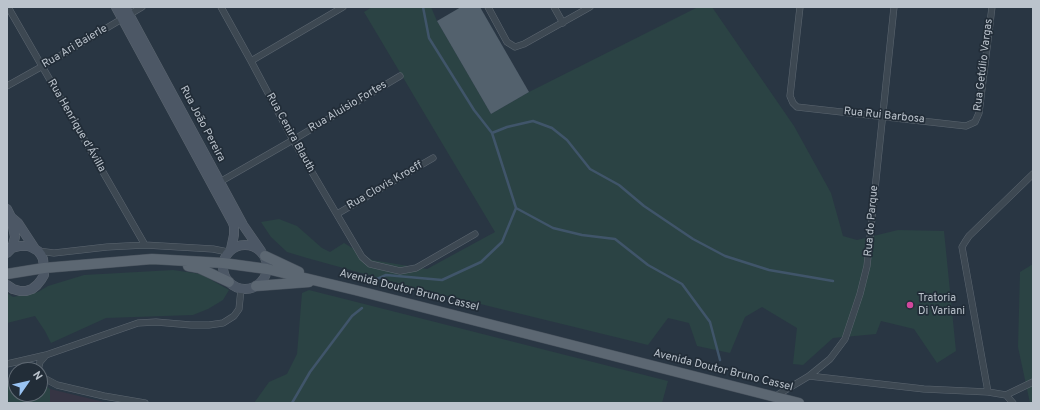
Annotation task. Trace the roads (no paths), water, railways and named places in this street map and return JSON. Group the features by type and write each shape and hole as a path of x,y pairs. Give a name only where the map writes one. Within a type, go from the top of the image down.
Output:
{"main road":[{"path":"263,253 318,281"},
{"path":"152,259 198,268 229,282"},
{"name":"Avenida Doutor Bruno Cassel","path":"7,274 44,268 152,259 223,263 268,269 799,403"},
{"path":"256,286 318,281"}],"street":[{"name":"Rua Henrique d'Ávilla","path":"8,7 145,245"},
{"name":"Rua João Pereira","path":"116,7 125,13 216,184 234,226 234,235 230,250 225,256 223,263"},
{"name":"Rua Ari Baierle","path":"7,86 42,67 125,13 142,7"},
{"name":"Rua Cenira Blauth","path":"221,7 293,140 362,257 370,264 400,271 416,268 475,234"},
{"path":"251,61 343,7"},
{"path":"488,7 507,42 515,47 524,44 590,7"},
{"path":"554,7 563,23"},
{"name":"Rua Rui Barbosa","path":"800,7 790,96 793,103 798,107 966,126 975,122"},
{"name":"Rua do Parque","path":"774,397 809,376 830,359 845,339 860,294 867,266 894,7"},
{"name":"Rua Getúlio Vargas","path":"975,122 979,113 992,7"},
{"name":"Rua Aluisio Fortes","path":"216,184 400,76"},
{"name":"Rua Clovis Kroeff","path":"337,214 434,158"},
{"path":"988,392 962,247 969,236 1033,174"},
{"name":"Rua João Pereira","path":"216,184 263,253"},
{"path":"7,285 13,290 26,291 37,285 44,274 43,259 18,223 9,213"},
{"path":"8,252 13,245 15,237 9,213"},
{"path":"8,252 12,248 20,246 28,246 36,250 54,253 107,247 145,245 230,250 241,244 252,245 263,253 268,269 262,282 249,289 242,289 229,282 225,276 223,263"},
{"path":"7,364 46,355 138,323 156,322 209,325 223,322 234,316 239,309 242,289"},
{"path":"40,362 46,355"},
{"path":"809,376 924,389 988,392 1006,395 1033,382"},
{"path":"48,381 57,385 104,396 145,403"},
{"path":"1006,395 1013,403"}],"waterway":[{"path":"377,279 386,275 442,280 481,262 502,242 516,208 492,133 474,110 429,38 423,7"},
{"path":"492,133 507,127 533,121 552,128 567,140 590,169 619,185 644,206 693,239 725,256 769,270 833,281"},
{"path":"516,208 553,228 582,235 615,239 648,265 682,284 710,322 720,360"},
{"path":"292,403 310,372 352,316 362,308"}],"place":[{"name":"Tratoria Di Variani","path":"910,305"}]}
